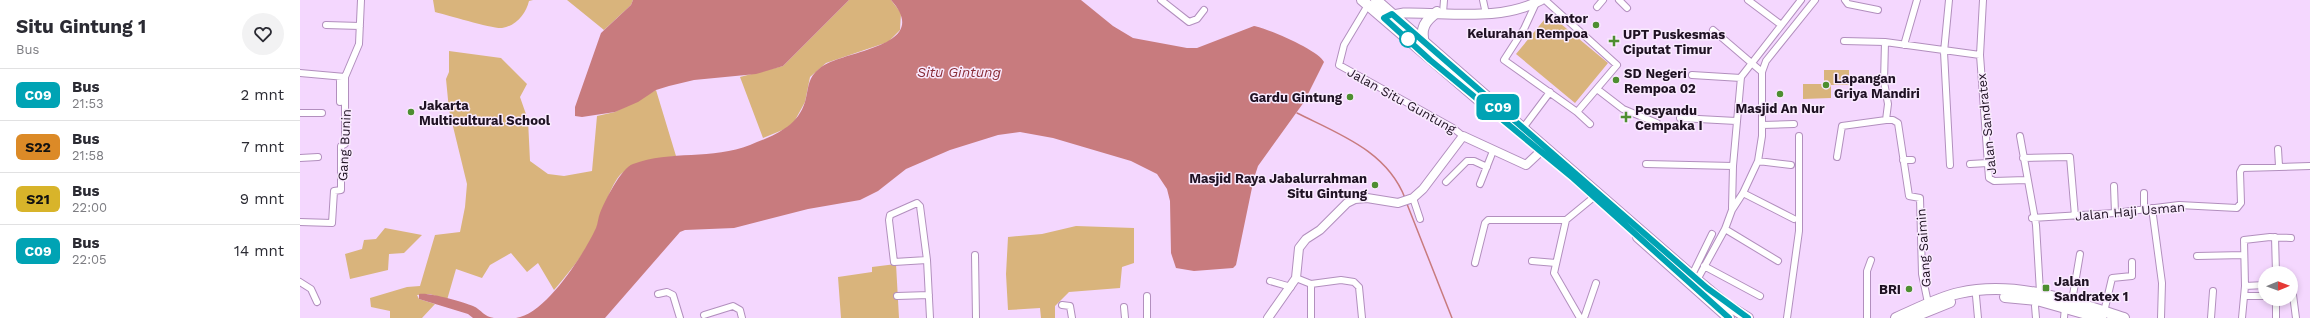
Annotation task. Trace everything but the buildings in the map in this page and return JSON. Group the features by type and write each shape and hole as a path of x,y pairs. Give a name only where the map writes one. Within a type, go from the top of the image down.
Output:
{"highway":[{"path":"1373,1 1430,60 1541,151 1729,318"},
{"path":"1424,43 1422,34 1424,25 1440,12"},
{"path":"1388,16 1424,43 1727,305 1748,318"},
{"path":"1896,318 1928,304 1970,291 2038,295 2103,315 2124,318"},
{"path":"1912,318 1952,301 1976,296 2038,295"}],"main road":[{"path":"1388,16 1440,12 1486,14 1502,13 1536,2"}],"street":[{"path":"340,102 342,77 359,44 361,0"},
{"path":"1161,0 1189,22 1197,19 1204,10"},
{"path":"1440,12 1444,0"},
{"path":"1483,0 1486,14"},
{"path":"1596,7 1603,0"},
{"path":"1618,0 1627,8"},
{"path":"1748,0 1780,24"},
{"path":"1732,210 1733,166 1740,78 1780,24 1801,0"},
{"path":"1694,277 1704,266 1725,229 1732,210 1743,193 1758,161 1762,125 1762,72 1771,53 1815,0"},
{"path":"1845,0 1848,4 1878,10"},
{"path":"1904,45 1917,0"},
{"path":"1949,0 1944,52 1950,165"},
{"name":"Jalan Sandratex","path":"1983,0 1980,55 1989,178 1992,181 2026,180"},
{"name":"Jalan Situ Guntung","path":"1373,1 1344,45 1339,65 1453,128 1464,136"},
{"path":"1577,112 1617,66 1616,63 1536,2 1524,29 1504,59 1577,112 1590,124"},
{"path":"326,25 360,26"},
{"path":"1713,30 1762,72"},
{"name":"Jalan Sandratex","path":"1844,41 1885,42 1944,52 1980,55"},
{"path":"1837,157 1842,126 1886,120 1888,106 1884,89 1885,42"},
{"path":"300,73 342,77"},
{"path":"1692,75 1740,78"},
{"name":"Gang Bunin","path":"300,222 332,223 334,191 341,190 341,146 345,144 346,130 342,77"},
{"path":"1597,89 1623,109 1657,123"},
{"path":"1523,128 1550,92"},
{"path":"300,114 322,113"},
{"path":"1680,118 1736,121"},
{"name":"Gang Saimin","path":"1886,120 1893,120 1898,123 1910,197 1920,198 1922,274 1928,304"},
{"path":"1762,125 1794,124"},
{"path":"1268,318 1296,278 1298,253 1301,243 1330,222 1347,203 1362,198 1398,203 1408,200 1423,189 1464,136 1493,151 1526,165 1541,151"},
{"path":"1787,318 1799,231 1799,136"},
{"path":"2020,136 2033,217 2038,295 2035,306 2036,318"},
{"path":"2278,149 2279,166"},
{"path":"1480,184 1493,151"},
{"path":"300,158 318,157"},
{"path":"2023,158 2070,157 2075,216"},
{"path":"1903,160 1912,160"},
{"path":"1446,182 1468,161 1474,161 1487,167"},
{"path":"1758,161 1791,165"},
{"path":"1970,164 1988,163"},
{"path":"1646,164 1733,166"},
{"name":"Jalan Haji Usman","path":"2033,217 2115,213 2179,205 2238,208 2241,203 2241,169 2279,166 2310,166"},
{"path":"2114,186 2115,213"},
{"path":"1743,193 1794,219"},
{"path":"2144,193 2144,209"},
{"path":"1580,318 1555,275 1556,263 1566,220 1594,197"},
{"path":"1408,200 1420,219"},
{"path":"927,260 894,262 889,220 891,215 916,203 920,205 927,260 930,318"},
{"path":"2152,208 2162,283 2161,318"},
{"path":"1475,263 1485,223 1488,220 1566,220"},
{"path":"1725,229 1778,261"},
{"path":"1694,277 1712,234"},
{"path":"2275,237 2276,266"},
{"path":"2242,318 2245,286 2244,239 2275,237 2291,238"},
{"path":"2064,318 2069,304 2080,254"},
{"path":"975,255 976,318"},
{"path":"2196,256 2244,255"},
{"path":"1867,318 1867,271 1871,260"},
{"path":"1532,261 1556,263"},
{"path":"2103,315 2112,278 2132,277 2132,262"},
{"path":"1704,266 1760,296"},
{"path":"1296,278 1311,284 1341,280 1354,282 1360,287 1362,318"},
{"path":"1270,281 1291,287"},
{"path":"300,282 312,289 317,302"},
{"path":"1584,318 1596,283"},
{"path":"1311,284 1311,318"},
{"path":"2245,286 2258,285"},
{"path":"2210,318 2213,291"},
{"path":"658,294 667,292 673,295 680,318"},
{"path":"897,296 929,295"},
{"path":"1146,296 1147,318"},
{"path":"1976,296 1978,318"},
{"path":"2244,296 2258,296"},
{"path":"1062,305 1070,306 1072,318"},
{"path":"704,315 733,306 740,310 742,318"},
{"path":"2276,306 2276,318"},
{"path":"2294,306 2296,318"},
{"path":"1124,307 1125,318"}],"shaded area":[{"path":"433,0 533,0 529,1 528,6 520,19 507,27 497,28 435,12"},
{"path":"567,0 633,0 631,5 604,30"},
{"path":"849,0 891,0 901,13 900,30 888,42 826,63 810,77 805,102 794,122 785,129 763,138 740,77 783,66"},
{"path":"1549,14 1608,63 1575,103 1516,54"},
{"path":"449,51 501,58 527,84 520,97 528,120 530,161 548,174 564,176 592,171 597,116 615,112 656,90 676,156 640,164 626,170 621,174 610,191 589,244 554,290 538,263 527,272 511,253 490,265 482,278 456,269 447,300 430,294 417,295 419,299 435,304 422,318 390,318 390,311 371,307 370,298 407,287 420,286 435,235 460,232 465,207 467,184 449,110 446,79 449,72"},
{"name":"Lapangan Griya Mandiri","path":"1824,70 1849,70 1849,85 1831,85 1831,98 1803,99 1803,84 1824,84"},
{"path":"1076,226 1134,228 1134,263 1122,267 1120,288 1069,292 1055,306 1055,318 1041,318 1040,308 1008,310 1006,274 1008,237 1042,234"},
{"path":"385,228 422,235 404,253 389,254 388,270 350,279 345,254 362,249 364,240 376,239"},
{"path":"896,264 899,318 841,318 838,277 872,272 872,267"}],"water":[{"path":"633,0 849,0 783,66 756,74 694,80 669,86 656,90 638,102 615,112 582,117 575,116 575,107 601,33 631,5"},
{"name":"Situ Gintung","path":"891,0 1081,0 1113,26 1133,38 1187,48 1197,48 1254,26 1281,35 1304,46 1320,57 1324,62 1304,102 1258,166 1254,178 1236,265 1233,268 1194,271 1176,268 1171,253 1170,201 1167,189 1157,174 1131,161 1053,138 1020,132 998,135 950,150 906,169 878,191 860,200 808,209 734,228 685,230 680,232 605,318 516,318 528,314 539,306 563,281 583,252 596,228 599,215 609,193 628,167 633,164 662,157 736,150 783,130 790,125 801,111 811,79 820,68 831,62 880,45 893,38 901,28 901,16"},
{"path":"419,294 438,296 462,302 479,309 485,315 494,318 473,318 468,314 419,299"}],"waterway":[{"path":"1297,113 1345,137 1374,156 1397,182 1405,198"},
{"path":"1407,204 1452,318"}],"bus line":[{"name":"C09","path":"1729,318 1724,316 1573,178 1430,60 1384,18 1392,14 1717,297 1748,318"}],"place":[{"name":"Kantor Kelurahan Rempoa","path":"1596,25"},
{"name":"UPT Puskesmas Ciputat Timur","path":"1614,41"},
{"name":"SD Negeri Rempoa 02","path":"1616,80"},
{"name":"Lapangan Griya Mandiri","path":"1826,85"},
{"name":"Masjid An Nur","path":"1780,94"},
{"name":"Gardu Gintung","path":"1350,97"},
{"name":"Jakarta Multicultural School","path":"411,112"},
{"name":"Posyandu Cempaka I","path":"1626,117"},
{"name":"Masjid Raya Jabalurrahman Situ Gintung","path":"1375,185"},
{"name":"Jalan Sandratex 1","path":"2046,288"},
{"name":"BRI","path":"1909,289"}]}
